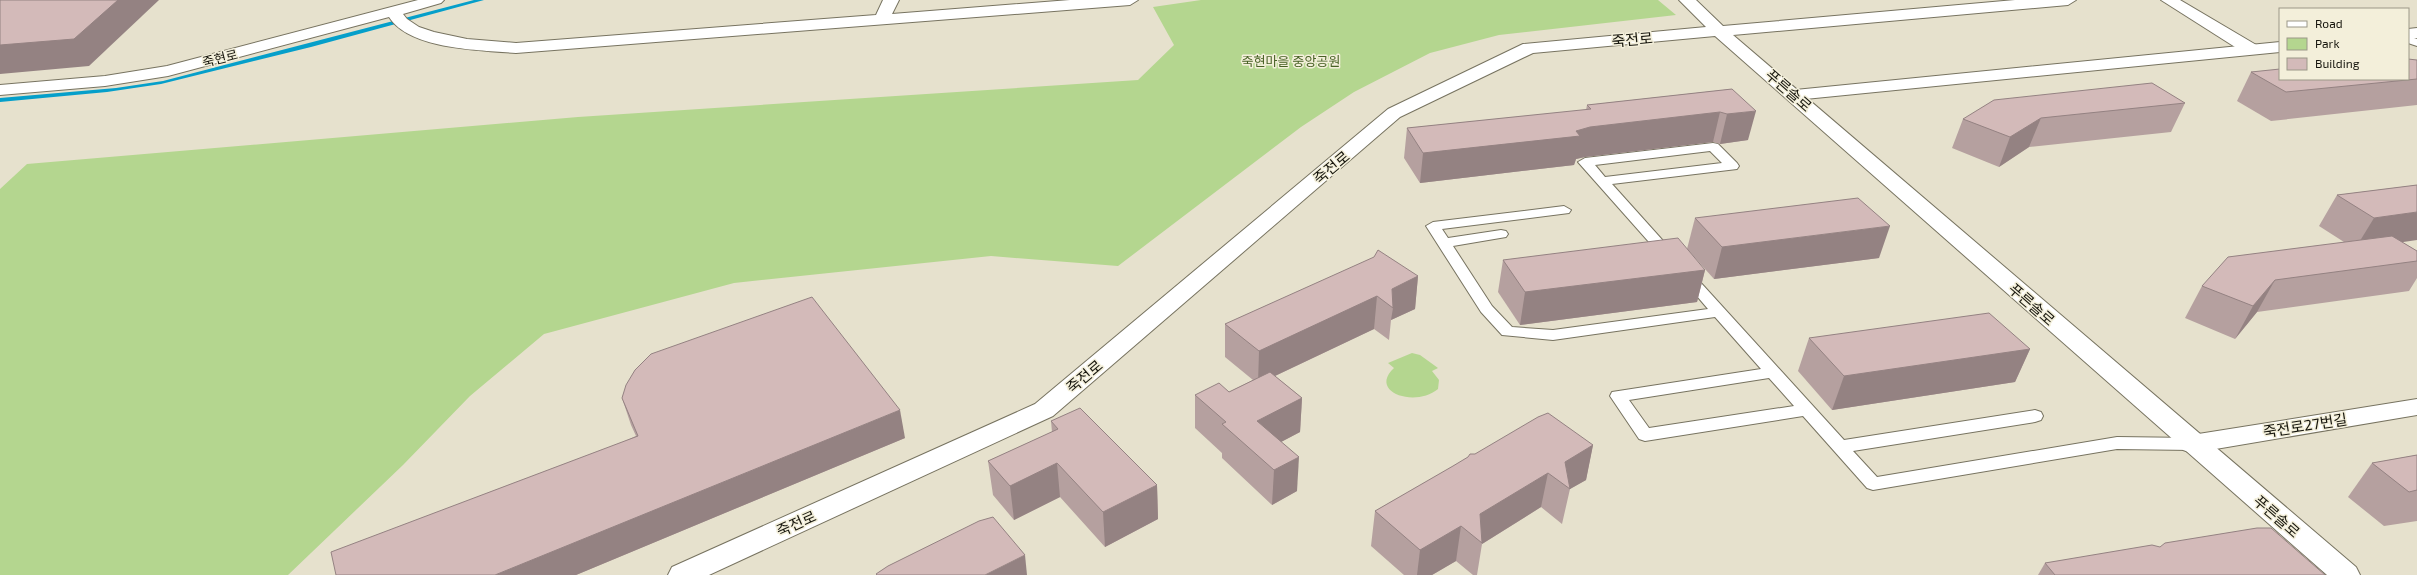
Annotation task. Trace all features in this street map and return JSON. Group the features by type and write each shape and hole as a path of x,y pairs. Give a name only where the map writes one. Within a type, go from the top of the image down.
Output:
{"street":[{"name":"죽현로","path":"0,90 105,81 168,71 397,18 436,0"},
{"path":"882,20 891,0"},
{"path":"397,18 432,38 516,48 1130,0"},
{"name":"푸른솔로","path":"1687,0 1720,32 1795,95 2192,444 2346,575"},
{"name":"죽전로","path":"682,575 1044,410 1394,113 1529,48 2068,0"},
{"path":"2169,0 2252,50"},
{"path":"1795,95 2279,47"},
{"name":"죽전로27번길","path":"2192,444 2417,407"}],"lane":[{"path":"1602,181 1732,166 1713,147 1586,162 1602,181 1873,484 2117,443 2192,444"},
{"path":"1564,210 1433,226 1486,309 1508,332 1553,335 1719,312"},
{"path":"1444,242 1501,234"},
{"path":"1773,372 1618,396 1645,435 1807,410"},
{"path":"1840,447 2035,416"}],"green space":[{"name":"죽현마을 중앙공원","path":"1201,0 1658,0 1676,15 1499,35 1430,53 1354,92 1301,127 1118,266 991,256 734,283 544,334 470,396 403,465 288,575 0,575 0,189 27,164 578,117 1138,80 1174,45 1153,7"},
{"path":"1412,353 1420,355 1438,368 1432,371 1439,380 1438,389 1428,395 1407,397 1398,395 1390,390 1387,384 1387,377 1394,368 1388,363"}],"water":[{"path":"474,0 484,0 311,47 161,84 107,92 0,102 0,98 116,88 163,81"}],"building":[{"path":"0,0 118,0 74,39 0,45"},
{"path":"2409,59 2417,60 2417,79 2409,80"},
{"path":"2279,69 2279,80 2407,80 2286,92 2251,72"},
{"path":"2152,83 2185,103 2041,118 2010,137 1963,119 1994,100"},
{"path":"1732,89 1756,111 1727,114 1720,112 1590,127 1576,131 1580,136 1423,153 1407,128 1591,109 1587,105"},
{"path":"2417,185 2417,212 2374,218 2337,195"},
{"path":"1858,198 1890,226 1722,247 1695,218"},
{"path":"2392,236 2417,251 2417,261 2275,280 2253,306 2202,286 2228,257"},
{"path":"1678,238 1705,270 1525,292 1503,260"},
{"path":"1378,250 1418,276 1392,289 1393,308 1377,296 1259,351 1225,324 1374,257"},
{"path":"812,297 900,410 495,575 336,575 331,552 638,436 622,398 626,385 635,370 651,354"},
{"path":"1989,313 2030,349 1844,376 1809,338"},
{"path":"1270,372 1302,398 1257,421 1299,457 1274,470 1222,424 1226,422 1195,395 1219,383 1229,392"},
{"path":"1080,408 1157,485 1103,512 1057,463 1010,486 988,461 1058,429 1051,421"},
{"path":"1548,413 1593,445 1565,462 1570,489 1548,473 1480,514 1482,543 1461,526 1420,550 1375,511 1468,457 1470,454 1475,454 1538,417"},
{"path":"2417,455 2417,490 2409,492 2372,463"},
{"path":"993,517 1025,555 985,575 876,574 888,566 979,521"},
{"path":"2257,528 2271,528 2325,575 2055,575 2045,563 2152,545 2160,547 2165,543"}]}
